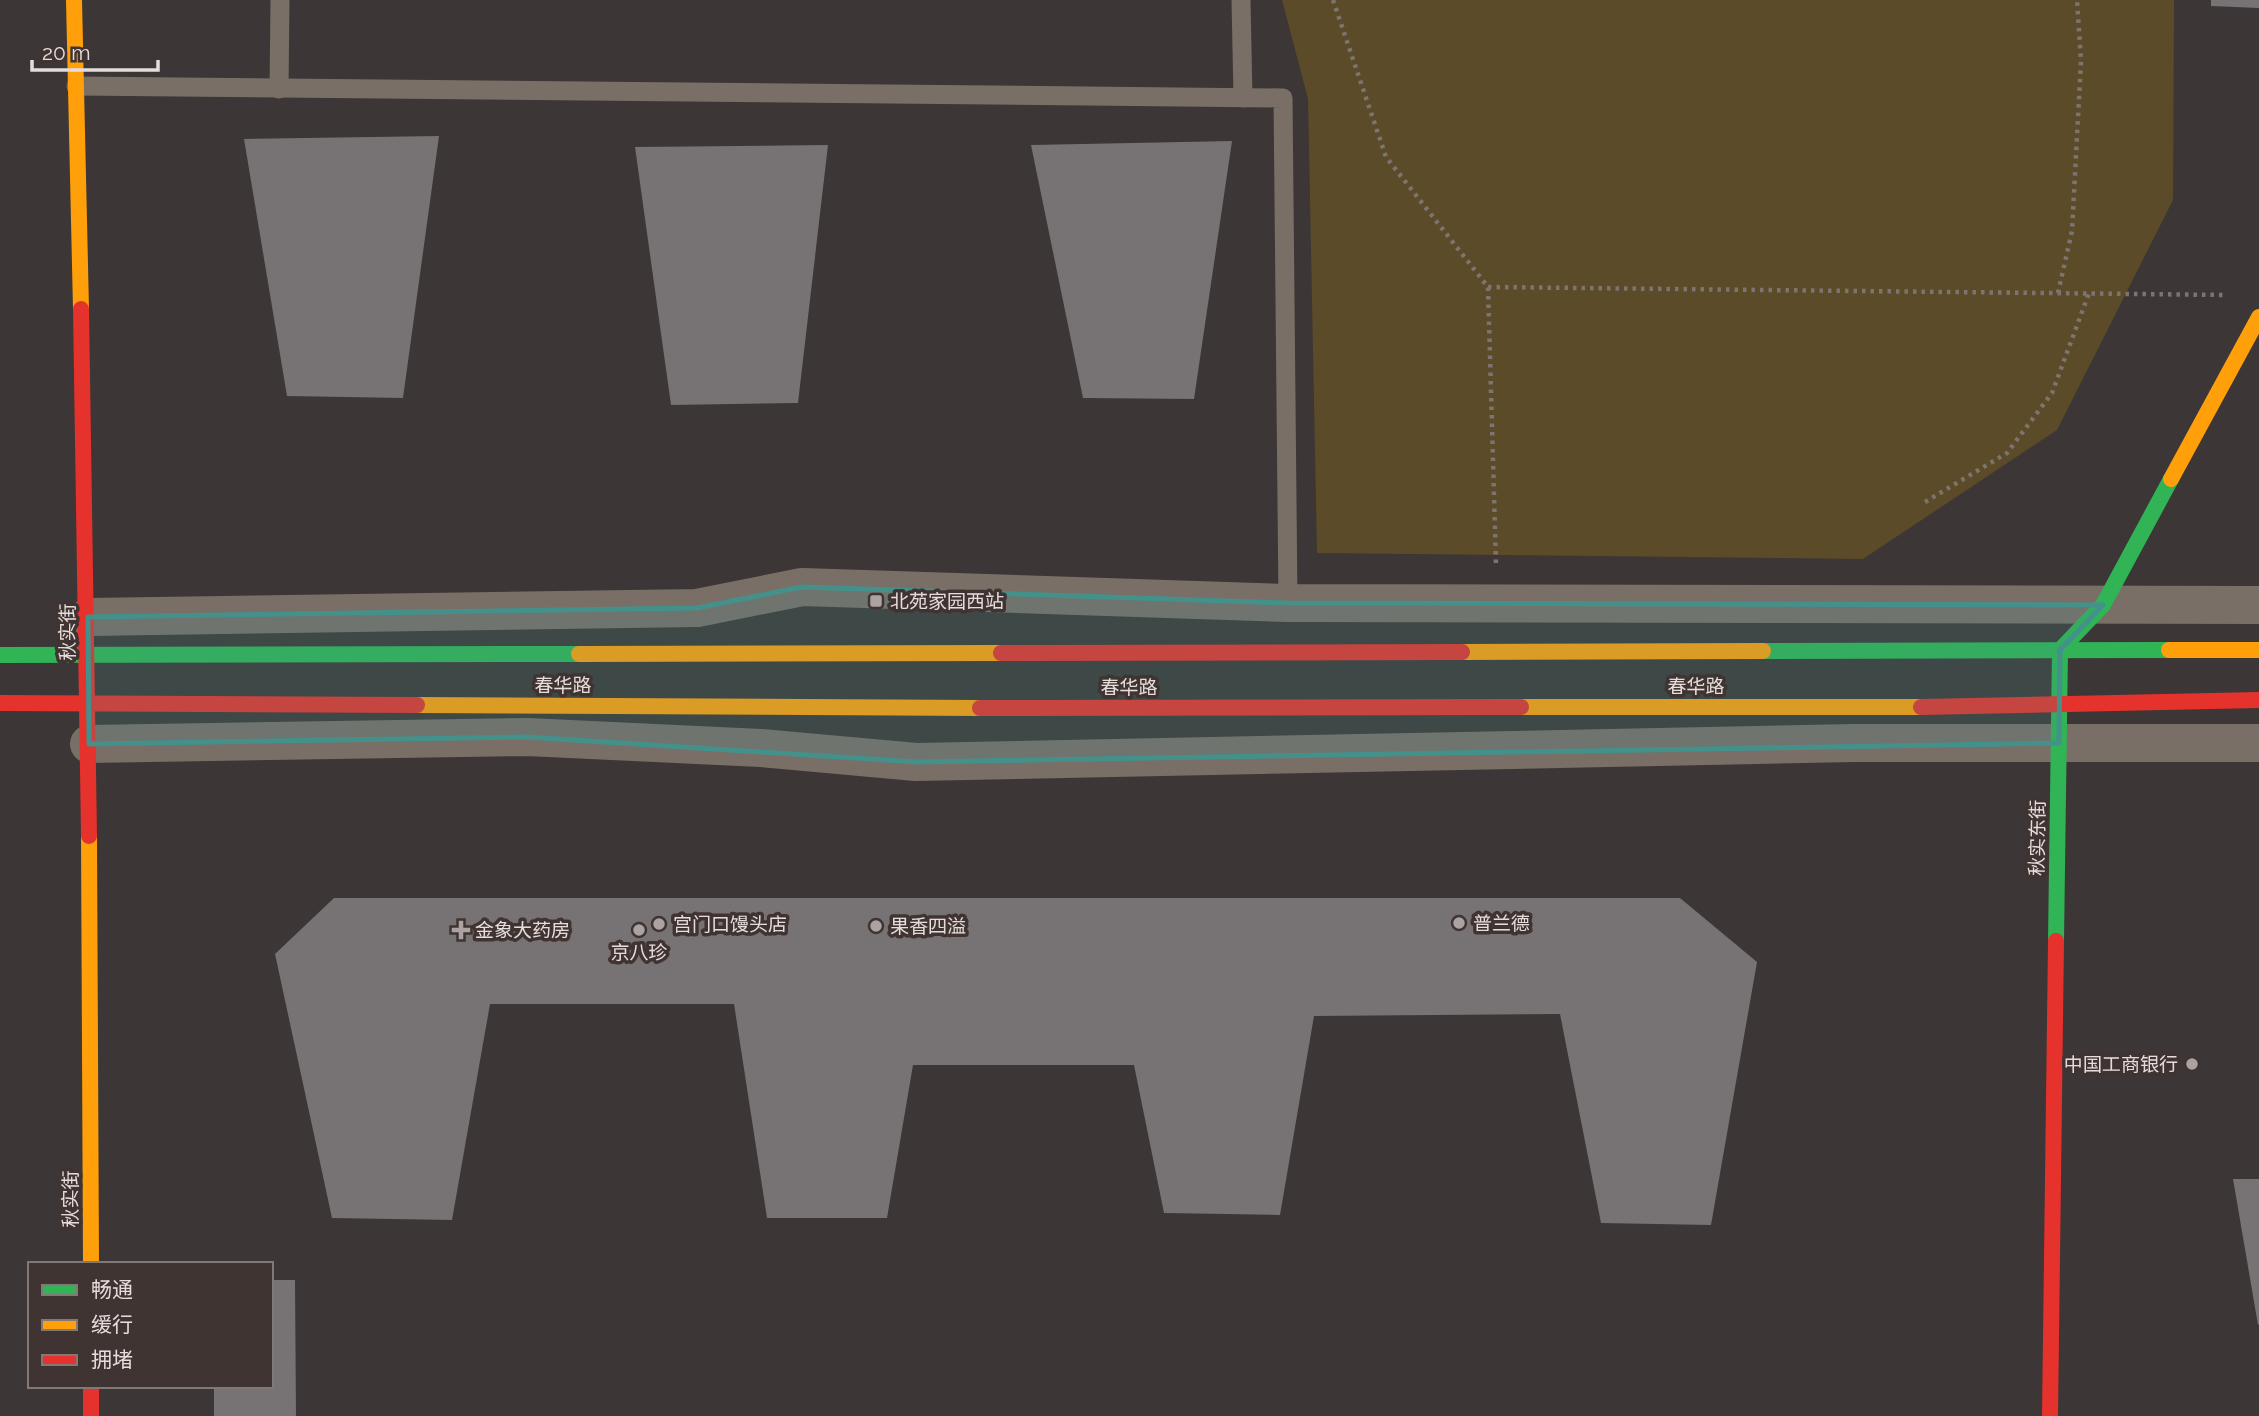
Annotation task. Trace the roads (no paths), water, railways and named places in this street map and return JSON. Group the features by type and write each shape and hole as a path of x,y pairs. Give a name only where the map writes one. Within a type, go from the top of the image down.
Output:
{"street":[{"name":"秋实街","path":"74,0 88,635 91,1262"},
{"path":"2060,650 2103,605 2259,317"},
{"path":"88,635 696,608 802,587 1288,603 2259,605"},
{"name":"春华路","path":"0,655 88,635 2259,650"},
{"name":"秋实东街","path":"2050,1416 2060,650"},
{"name":"春华路","path":"0,703 1036,708 2060,704 2259,700"},
{"path":"89,744 527,737 761,748 916,762 1826,743 2259,743"},
{"path":"91,1388 91,1416"}],"lane":[{"path":"279,89 280,0"},
{"path":"1241,0 1242,98"},
{"path":"76,86 1283,98 1288,603"}],"place":[{"name":"北苑家园西站","path":"876,601"},
{"name":"普兰德","path":"1459,923"},
{"name":"宫门口馒头店","path":"659,924"},
{"name":"果香四溢","path":"876,926"},
{"name":"金象大药房","path":"461,930"},
{"name":"京八珍","path":"639,930"},
{"name":"中国工商银行","path":"2192,1064"}]}
